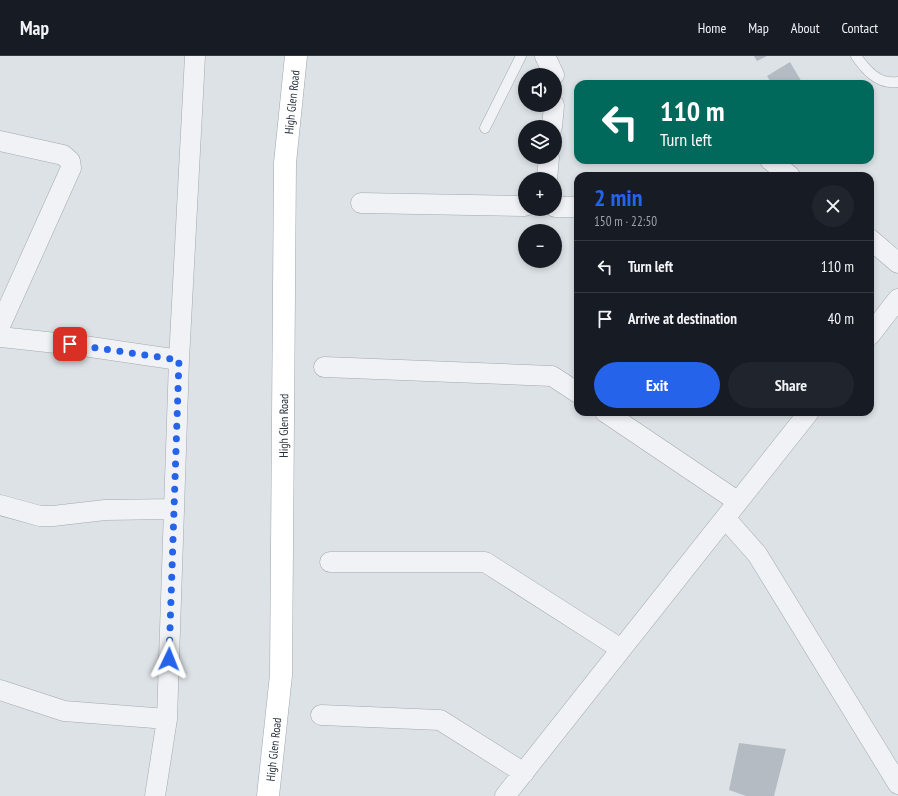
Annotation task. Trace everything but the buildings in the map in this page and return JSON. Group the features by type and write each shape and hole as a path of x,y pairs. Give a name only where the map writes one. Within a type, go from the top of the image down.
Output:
{"main road":[{"name":"High Glen Road","path":"268,796 281,675 285,164 296,56"}],"street":[{"path":"155,796 167,719 179,360 195,56"},
{"path":"545,56 551,68"},
{"path":"0,141 63,155 70,161 71,168 0,326"},
{"path":"775,164 785,172"},
{"path":"361,203 518,206"},
{"path":"562,207 574,208"},
{"path":"874,242 898,263"},
{"path":"874,330 898,299"},
{"path":"0,337 179,360"},
{"path":"324,367 552,376 574,391"},
{"path":"611,416 737,501"},
{"path":"505,796 806,416"},
{"path":"0,505 40,516 105,510 174,509"},
{"path":"725,518 757,554 898,784"},
{"path":"330,562 485,562 621,649"},
{"path":"0,690 64,711 167,719"},
{"path":"321,715 440,720 524,773"}],"lane":[{"path":"485,128 521,56"},
{"path":"856,56 869,74 882,80 898,82"}],"route":[{"path":"70,344 179,360 169,659"}]}
